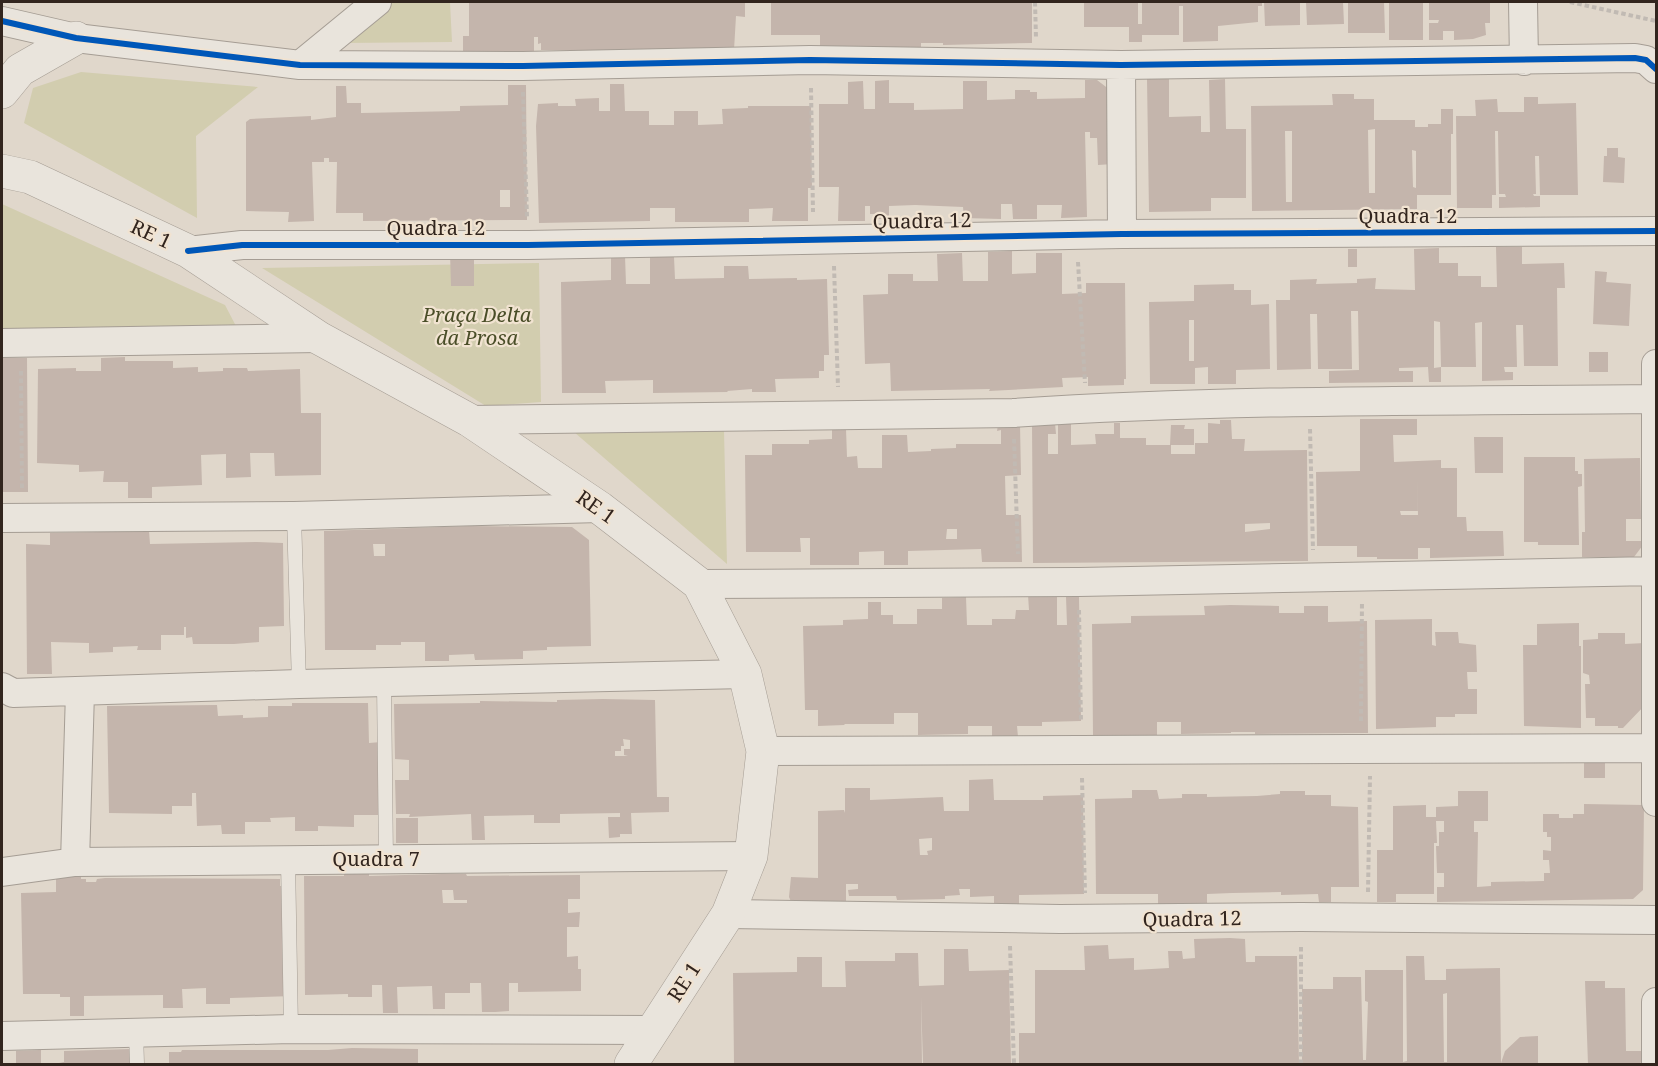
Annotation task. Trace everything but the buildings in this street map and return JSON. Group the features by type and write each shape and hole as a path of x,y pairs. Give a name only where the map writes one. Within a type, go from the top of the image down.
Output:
{"street":[{"path":"300,65 377,2"},
{"path":"1523,2 1524,61"},
{"path":"2,21 60,35 300,65 523,66 810,60 1121,65 1524,61 1646,64"},
{"path":"2,35 60,35"},
{"path":"2,92 20,70 60,35"},
{"path":"1121,65 1122,234"},
{"name":"RE 1","path":"2,153 16,174 188,251 319,338 469,420 600,508 699,584 745,674 763,751 751,856 728,914 631,1065"},
{"name":"Quadra 12","path":"188,251 242,244 528,244 1122,234 1656,231"},
{"path":"11,343 319,338"},
{"path":"1656,364 1656,802"},
{"path":"469,420 1014,412 1310,402 1656,399"},
{"path":"12,518 294,516 600,508"},
{"path":"699,584 1078,582 1656,571"},
{"path":"2,687 13,693 80,692 299,684 745,674"},
{"path":"75,862 80,692"},
{"path":"763,751 1656,748"},
{"name":"Quadra 7","path":"2,872 75,862 751,856"},
{"name":"Quadra 12","path":"728,914 1085,920 1301,917 1656,920"},
{"path":"1656,1002 1656,1065"},
{"path":"2,1036 291,1029 653,1030"}],"lane":[{"path":"294,516 299,684"},
{"path":"384,683 386,860"},
{"path":"288,860 291,1029"},
{"path":"136,1032 137,1065"}],"path":[{"path":"1035,2 1037,63"},
{"path":"1570,2 1656,21"},
{"path":"810,60 839,415"},
{"path":"523,66 528,244"},
{"path":"1077,235 1087,408"},
{"path":"11,343 12,518"},
{"path":"1310,402 1314,578"},
{"path":"1014,412 1019,582"},
{"path":"1362,577 1368,918"},
{"path":"1078,582 1085,920"},
{"path":"1301,917 1301,1065"},
{"path":"1010,919 1014,1065"}],"green space":[{"path":"392,2 450,2 452,42 343,43"},
{"path":"81,72 258,87 196,136 197,218 24,123 33,88"},
{"path":"2,204 225,305 237,328 2,335"},
{"name":"Praça Delta da Prosa","path":"539,263 541,402 486,406 262,268"},
{"path":"724,430 727,564 574,432"}],"cycle path":[{"path":"2,21 76,38 300,65 523,66 810,60 1121,65 1635,58 1646,60 1656,69"},
{"path":"188,251 242,245 528,245 1122,234 1656,231"}]}
